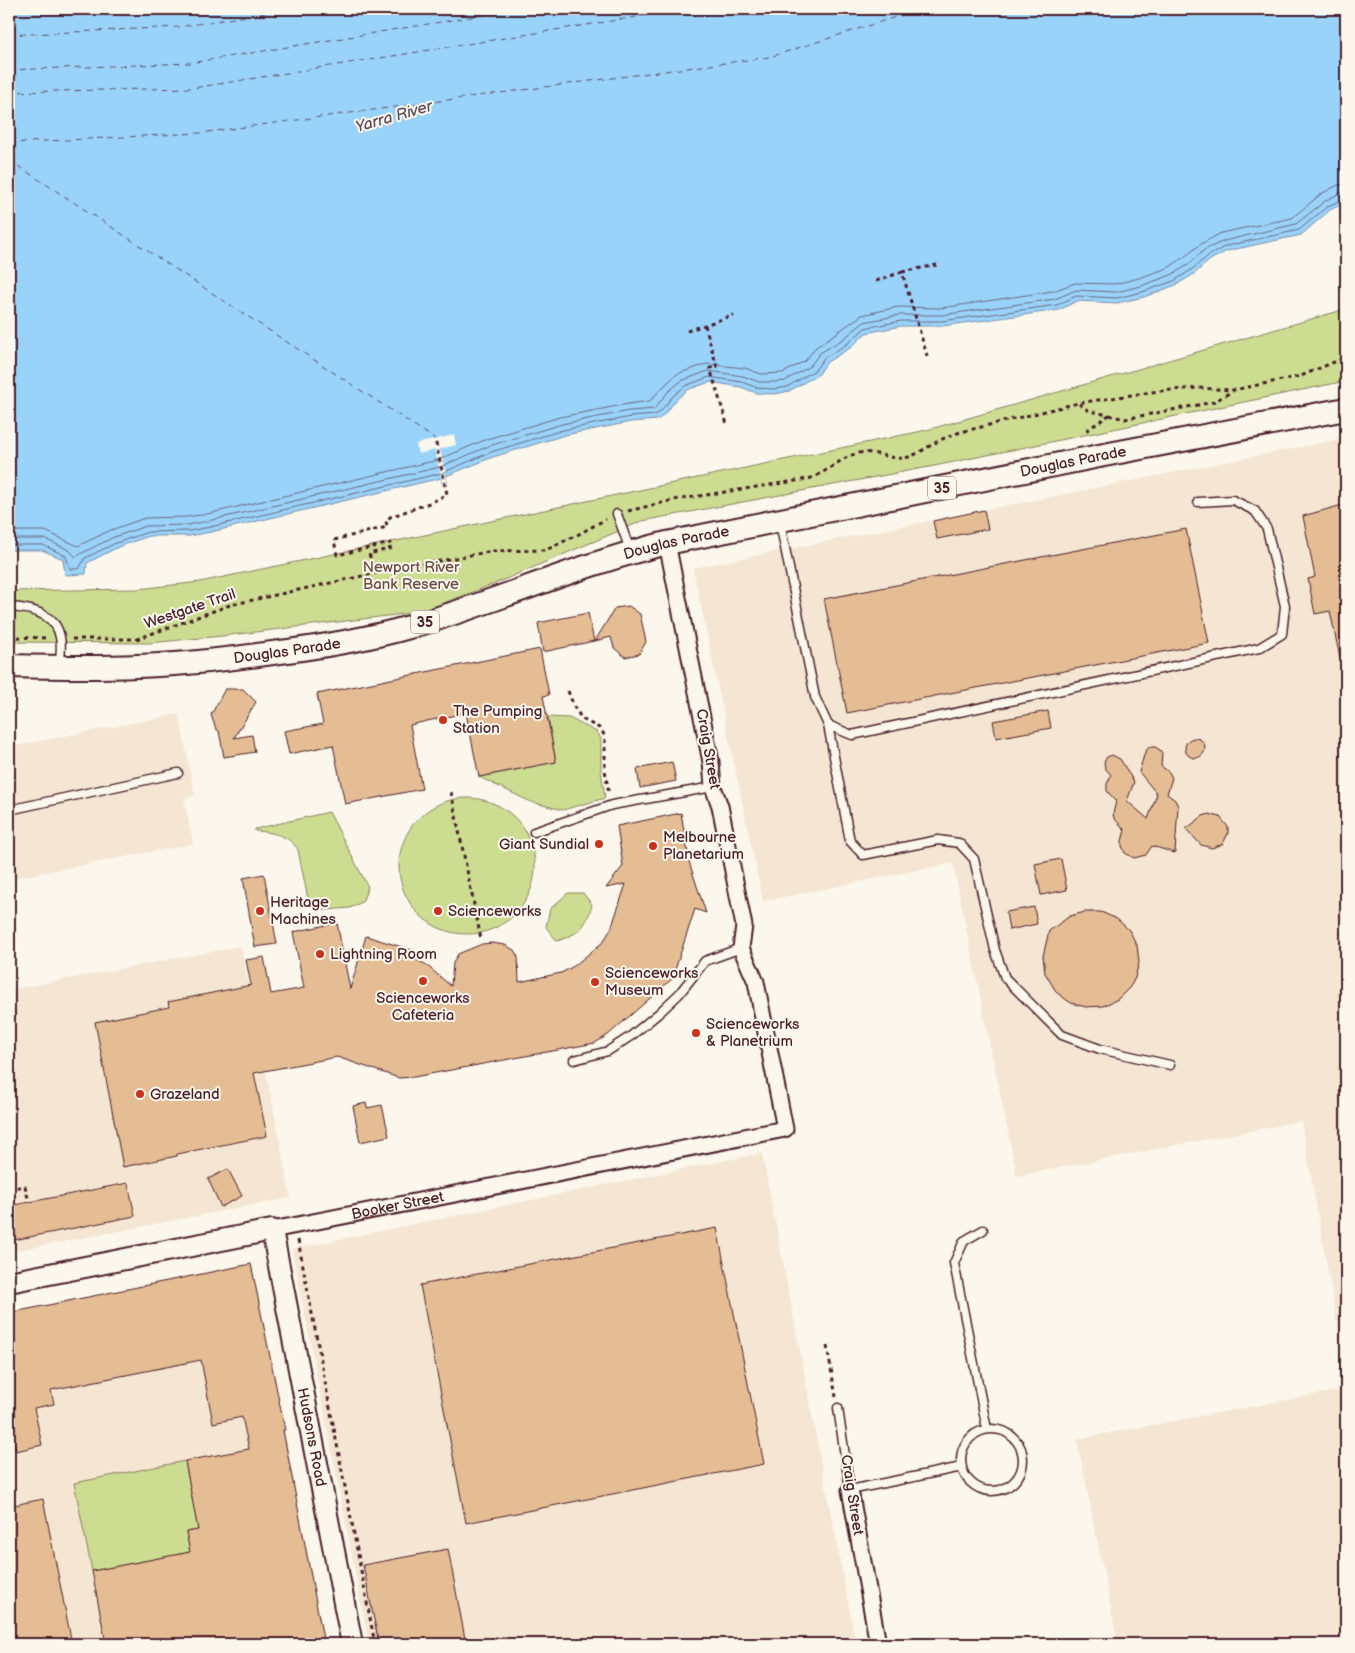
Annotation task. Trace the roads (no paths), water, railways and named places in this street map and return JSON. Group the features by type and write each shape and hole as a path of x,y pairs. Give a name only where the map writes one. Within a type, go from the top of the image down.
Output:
{"main road":[{"name":"Douglas Parade","path":"9,666 137,666 218,660 348,641 412,626 630,552 667,543 1096,456 1346,409"}],"street":[{"name":"Craig Street","path":"667,543 711,762 713,787 720,806 744,926 741,948 756,982 785,1129"},
{"name":"Booker Street","path":"9,1282 785,1129"},
{"name":"Hudsons Road","path":"272,1230 352,1644"},
{"name":"Craig Street","path":"850,1490 878,1644"}],"lane":[{"path":"828,726 852,735 1259,648 1282,634 1285,606 1267,529 1255,511 1233,500 1198,502"},
{"path":"617,514 630,552"},
{"path":"780,521 814,697 828,726 850,841 863,856 938,840 959,843 974,859 995,950 1005,978 1062,1034 1100,1049 1170,1065"},
{"path":"9,607 26,608 41,614 56,626 61,639 60,667"},
{"path":"9,810 178,773"},
{"path":"534,832 612,806 713,787"},
{"path":"574,1060 608,1051 631,1036 679,994 705,961 741,948"},
{"path":"983,1230 964,1241 954,1263 987,1429"},
{"name":"Craig Street","path":"838,1408 850,1490"},
{"path":"987,1429 998,1429 1016,1439 1024,1458 1023,1468 1011,1486 992,1492 982,1490 973,1485 966,1477 962,1468 961,1457 967,1443 978,1433 987,1429"},
{"path":"850,1490 962,1468"}],"water":[{"name":"Yarra River","path":"9,9 1346,9 1346,202 1330,210 1301,235 1227,251 1210,260 1194,274 1176,285 1144,297 1117,303 1077,301 1059,310 942,326 901,326 866,333 850,348 827,362 819,374 789,391 775,394 756,393 741,387 710,382 687,390 657,420 631,422 565,435 493,457 446,476 448,485 443,486 441,478 211,532 189,536 149,536 118,547 87,563 86,574 65,575 63,559 42,550 9,550"}],"place":[{"name":"The Pumping Station","path":"443,720"},
{"name":"Giant Sundial","path":"599,844"},
{"name":"Melbourne Planetarium","path":"653,846"},
{"name":"Heritage Machines","path":"260,911"},
{"name":"Scienceworks","path":"438,911"},
{"name":"Lightning Room","path":"320,954"},
{"name":"Scienceworks Cafeteria","path":"423,981"},
{"name":"Scienceworks Museum","path":"595,982"},
{"name":"Scienceworks & Planetrium","path":"696,1033"},
{"name":"Grazeland","path":"140,1094"}],"park label":[{"name":"Newport River Bank Reserve","path":"411,576"}]}
